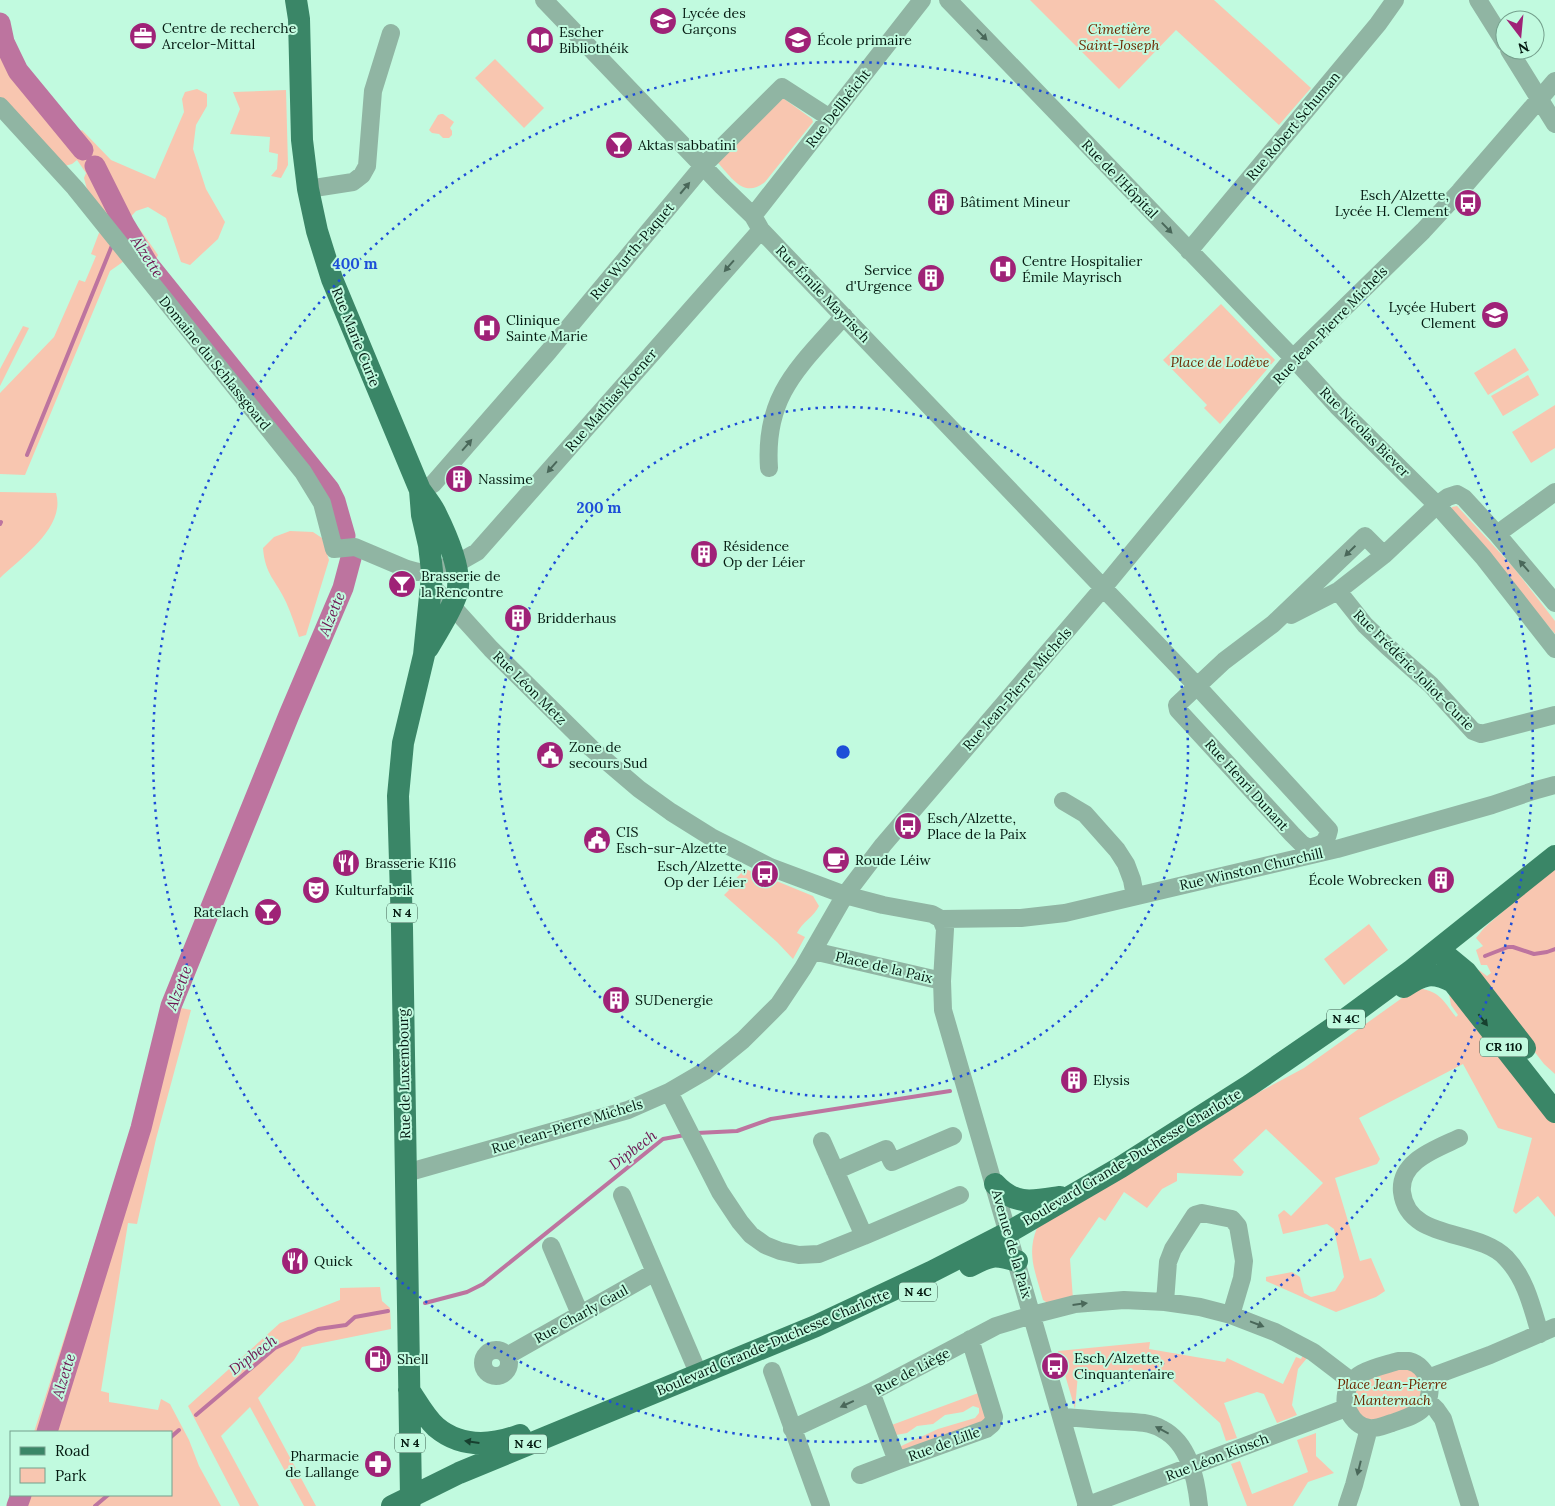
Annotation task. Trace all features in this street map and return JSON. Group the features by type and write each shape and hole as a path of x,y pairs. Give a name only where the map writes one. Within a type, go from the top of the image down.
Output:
{"main road":[{"name":"Rue Marie Curie","path":"296,0 299,19 302,140 308,190 317,231 332,279 420,490"},
{"name":"N 4","path":"420,490 434,511 456,564 459,584 452,606 424,655"},
{"name":"N 4","path":"420,490 422,515 429,545 431,578 424,655"},
{"name":"Rue de Luxembourg","path":"407,1504 409,1390 402,928 398,796 403,743 424,655"},
{"name":"Boulevard Grande-Duchesse Charlotte","path":"407,1504 459,1473 816,1326 931,1272 1009,1232 1121,1167 1250,1085 1340,1023 1439,949 1555,856"},
{"name":"CR 110","path":"1462,931 1459,977 1555,1087"},
{"name":"CR 110","path":"1439,949 1555,1112"},
{"name":"Boulevard Grande-Duchesse Charlotte","path":"1250,1085 1295,1066 1418,977 1430,975 1459,977"},
{"path":"995,1184 1012,1198 1026,1201 1073,1195"},
{"name":"N 4C","path":"816,1326 870,1315 936,1284 983,1259 995,1256 1017,1261"},
{"path":"409,1390 436,1427 448,1435 463,1441 483,1444 507,1440 585,1409 647,1396"}],"street":[{"name":"Rue Émile Mayrisch","path":"544,0 1103,588"},
{"name":"Rue Dellhéicht","path":"757,223 830,118 922,0"},
{"name":"Rue de l'Hôpital","path":"948,0 1293,358"},
{"name":"Rue Robert Schuman","path":"1189,251 1378,24 1395,0"},
{"path":"1478,0 1495,27"},
{"path":"308,190 353,182 362,176 368,166 373,91 391,33"},
{"path":"1515,60 1555,124"},
{"name":"Rue Jean-Pierre Michels","path":"406,1174 628,1110 669,1092 705,1071 743,1040 779,1004 813,951 845,895 884,845 1103,588 1293,358 1423,231 1555,81"},
{"name":"Rue Wurth-Paquet","path":"420,490 434,484 549,351 703,166 782,87 830,118"},
{"name":"Domaine du Schlassgoard","path":"0,106 75,188 303,472 322,503 334,549 356,547 431,578"},
{"name":"Rue Mathias Koener","path":"431,578 477,552 757,223"},
{"path":"769,468 770,427 782,394 794,373 844,316"},
{"name":"Rue Nicolas Biever","path":"1293,358 1337,406 1437,505 1483,557 1555,649"},
{"path":"1497,534 1555,492"},
{"path":"1273,624 1338,591 1384,555 1437,505 1448,497 1457,494 1464,498 1497,534 1555,603"},
{"path":"1197,686 1224,661 1273,624 1366,536 1384,555"},
{"name":"Rue Léon Metz","path":"431,578 452,606 491,650 612,768 639,789 703,832 748,856 770,867 845,895"},
{"name":"Rue Henri Dunant","path":"1103,588 1197,686 1329,830 1328,839 1322,844 1309,848 1302,844 1178,710 1177,705 1197,686"},
{"name":"Rue Frédéric Joliot-Curie","path":"1338,591 1365,624 1431,685 1473,731 1481,734 1555,715"},
{"name":"Rue Winston Churchill","path":"941,919 1022,918 1065,913 1337,849 1555,785"},
{"path":"1063,801 1085,814 1117,850 1126,864 1135,896"},
{"path":"845,895 883,905 932,914 941,919"},
{"name":"Place de la Paix","path":"813,951 942,981 945,929 941,919"},
{"name":"Avenue de la Paix","path":"942,981 943,1010 1087,1506"},
{"path":"669,1092 720,1192 740,1222 751,1235 764,1245 780,1252 799,1255 819,1254 960,1195"},
{"path":"835,1171 886,1149 892,1162 953,1136"},
{"path":"1428,1378 1490,1355 1548,1330 1519,1274 1505,1256 1489,1246 1427,1226 1414,1218 1405,1206 1402,1190 1405,1175 1412,1164 1423,1156 1459,1138"},
{"path":"822,1141 864,1236"},
{"path":"622,1195 699,1375"},
{"path":"1165,1302 1168,1262 1173,1249 1195,1215 1202,1213 1232,1219 1238,1226 1244,1261 1242,1278 1231,1315"},
{"path":"550,1246 580,1314"},
{"name":"Rue Charly Gaul","path":"507,1356 655,1272"},
{"name":"Rue de Liège","path":"792,1429 872,1392 996,1326 1075,1304 1094,1302 1124,1300 1165,1302 1200,1307 1231,1315 1283,1336 1313,1352 1351,1381"},
{"name":"Rue de Lille","path":"860,1475 986,1429 992,1424 994,1417 970,1339"},
{"path":"1398,1360 1410,1362 1421,1368 1428,1378 1430,1390 1428,1401 1417,1414 1378,1428 1369,1428 1359,1424 1346,1408 1346,1389 1351,1381 1359,1375 1398,1360"},
{"path":"772,1371 821,1506"},
{"name":"Rue de Lille","path":"872,1392 897,1461"},
{"path":"1428,1401 1436,1408 1443,1419 1470,1506"},
{"name":"Rue Léon Kinsch","path":"1087,1506 1346,1408"},
{"path":"1062,1417 1146,1423 1162,1429 1175,1438 1185,1451 1197,1489 1199,1506"},
{"path":"1347,1506 1369,1428"}],"green space":[{"name":"Cimetière Saint-Joseph","path":"1030,0 1214,0 1311,88 1279,125 1176,30 1119,89"},
{"path":"0,23 4,42 18,71 73,136 82,130 111,160 155,179 184,112 182,99 185,92 197,89 207,94 207,106 196,125 193,149 206,189 225,222 218,239 190,265 181,262 166,218 148,207 136,211 124,224 139,228 158,255 155,261 148,264 135,251 88,193 84,178 86,173 77,160 72,164 57,168 0,106"},
{"path":"495,59 544,108 524,128 475,78"},
{"path":"286,90 288,165 281,178 271,176 277,169 278,154 269,152 270,137 230,134 240,109 233,92"},
{"path":"783,98 812,119 813,122 765,182 758,187 751,188 739,185 718,163 719,160"},
{"path":"441,114 454,122 450,128 452,135 449,138 443,138 429,130 438,115"},
{"path":"99,233 105,233 127,259 110,271 25,475 0,474 0,393 54,337 79,280 85,282 96,256 91,254"},
{"name":"Place de Lodève","path":"1221,304 1275,360 1220,424 1204,408 1207,405 1163,360"},
{"path":"23,326 29,328 0,386 0,369"},
{"path":"1515,348 1529,370 1488,395 1474,373"},
{"path":"1528,375 1539,395 1503,416 1491,396"},
{"path":"1555,405 1555,448 1531,463 1512,432"},
{"path":"0,492 56,493 57,506 55,518 40,540 0,578"},
{"path":"1457,506 1514,568 1555,621 1555,634 1451,510 1452,507"},
{"path":"290,531 313,532 322,538 329,560 306,635 299,637 286,602 266,565 263,548 274,537"},
{"path":"1555,866 1555,1074 1544,1064 1474,973 1479,970 1487,976 1491,973 1487,965 1481,965 1476,950 1483,946 1476,938 1484,928"},
{"path":"745,869 759,874 758,877 767,881 769,878 813,896 819,906 797,933 805,937 793,959 777,942 724,895 729,890 727,888"},
{"path":"1369,924 1388,950 1344,985 1324,959"},
{"path":"1416,988 1436,994 1456,1017 1458,1015 1451,1005 1449,994 1555,1122 1555,1217 1538,1196 1516,1214 1513,1211 1532,1138 1498,1128 1463,1064 1359,1118 1380,1159 1377,1164 1335,1178 1360,1261 1371,1258 1385,1291 1376,1297 1336,1312 1266,1281 1266,1277 1292,1272 1300,1277 1304,1293 1311,1297 1335,1291 1344,1277 1334,1229 1327,1224 1283,1234 1278,1215 1284,1210 1291,1216 1323,1183 1266,1129 1233,1160 1244,1172 1241,1176 1177,1173 1177,1181 1162,1189 1147,1208 1124,1192 1105,1221 1099,1217 1070,1259 1073,1299 1049,1304 1043,1300 1032,1256 1032,1247 1037,1228 1252,1096 1304,1068"},
{"path":"171,1006 191,1010 156,1139 137,1224 128,1223 101,1391 109,1393 109,1402 158,1410 161,1399 170,1404 189,1440 199,1466 221,1506 10,1506 13,1496 172,1496 172,1431 34,1431"},
{"path":"380,1287 382,1301 390,1308 391,1329 302,1347 294,1360 258,1398 316,1506 304,1506 250,1407 221,1436 259,1506 240,1506 188,1406 280,1323 340,1300 340,1288"},
{"path":"1150,1342 1149,1349 1225,1362 1227,1358 1283,1384 1296,1357 1301,1359 1303,1355 1307,1358 1298,1369 1292,1405 1297,1415 1277,1423 1264,1394 1257,1392 1224,1403 1237,1438 1226,1441 1220,1423 1172,1380 1078,1374 1075,1409 1058,1351"},
{"name":"Place Jean-Pierre Manternach","path":"1398,1361 1421,1368 1423,1408 1359,1424 1346,1389"},
{"path":"981,1392 986,1422 907,1453 897,1448 938,1429 975,1418 979,1413 979,1408 973,1406 963,1412 945,1415 933,1424 917,1426 907,1433 896,1435 889,1426"},
{"path":"1316,1433 1316,1456 1334,1473 1308,1482 1293,1506 1247,1506 1231,1464 1240,1461 1252,1494 1308,1472 1297,1440"}],"waterway":[{"name":"Alzette","path":"0,23 4,42 18,71 83,150"},
{"name":"Alzette","path":"95,166 124,224 148,264 329,489 335,501 345,536"},
{"path":"27,455 113,243"},
{"name":"Alzette","path":"47,1431 141,1128 171,1006 289,715 343,588 351,558"},
{"path":"1485,956 1508,947 1534,954 1555,949"},
{"name":"Dipbech","path":"697,1133 737,1131 771,1119 950,1091"},
{"name":"Dipbech","path":"425,1303 467,1292 483,1284 663,1139 685,1135"},
{"name":"Dipbech","path":"196,1415 275,1348 318,1329 346,1325 355,1317 388,1311"},
{"name":"Dipbech","path":"172,1436 179,1430"},
{"name":"Alzette","path":"17,1506 21,1496"},
{"name":"Dipbech","path":"95,1506 107,1496"}],"place":[{"name":"Lycée des Garçons","path":"663,21"},
{"name":"Centre de recherche Arcelor-Mittal","path":"143,36"},
{"name":"Escher Bibliothéik","path":"540,40"},
{"name":"École primaire","path":"798,40"},
{"name":"Aktas sabbatini","path":"619,145"},
{"name":"Bâtiment Mineur","path":"941,202"},
{"name":"Esch/Alzette, Lycée H. Clement","path":"1468,203"},
{"name":"Centre Hospitalier Émile Mayrisch","path":"1003,269"},
{"name":"Service d'Urgence","path":"931,278"},
{"name":"Lyçée Hubert Clement","path":"1495,315"},
{"name":"Clinique Sainte Marie","path":"487,328"},
{"name":"Nassime","path":"459,479"},
{"name":"Résidence Op der Léier","path":"704,554"},
{"name":"Brasserie de la Rencontre","path":"402,584"},
{"name":"Bridderhaus","path":"518,618"},
{"name":"Zone de secours Sud","path":"550,755"},
{"name":"Esch/Alzette, Place de la Paix","path":"908,826"},
{"name":"CIS Esch-sur-Alzette","path":"597,840"},
{"name":"Roude Léiw","path":"836,860"},
{"name":"Brasserie K116","path":"346,863"},
{"name":"Esch/Alzette, Op der Léier","path":"765,874"},
{"name":"École Wobrecken","path":"1441,880"},
{"name":"Kulturfabrik","path":"316,890"},
{"name":"Ratelach","path":"268,912"},
{"name":"SUDenergie","path":"616,1000"},
{"name":"Elysis","path":"1074,1080"},
{"name":"Quick","path":"295,1261"},
{"name":"Shell","path":"378,1359"},
{"name":"Esch/Alzette, Cinquantenaire","path":"1055,1366"},
{"name":"Pharmacie de Lallange","path":"378,1464"}]}
